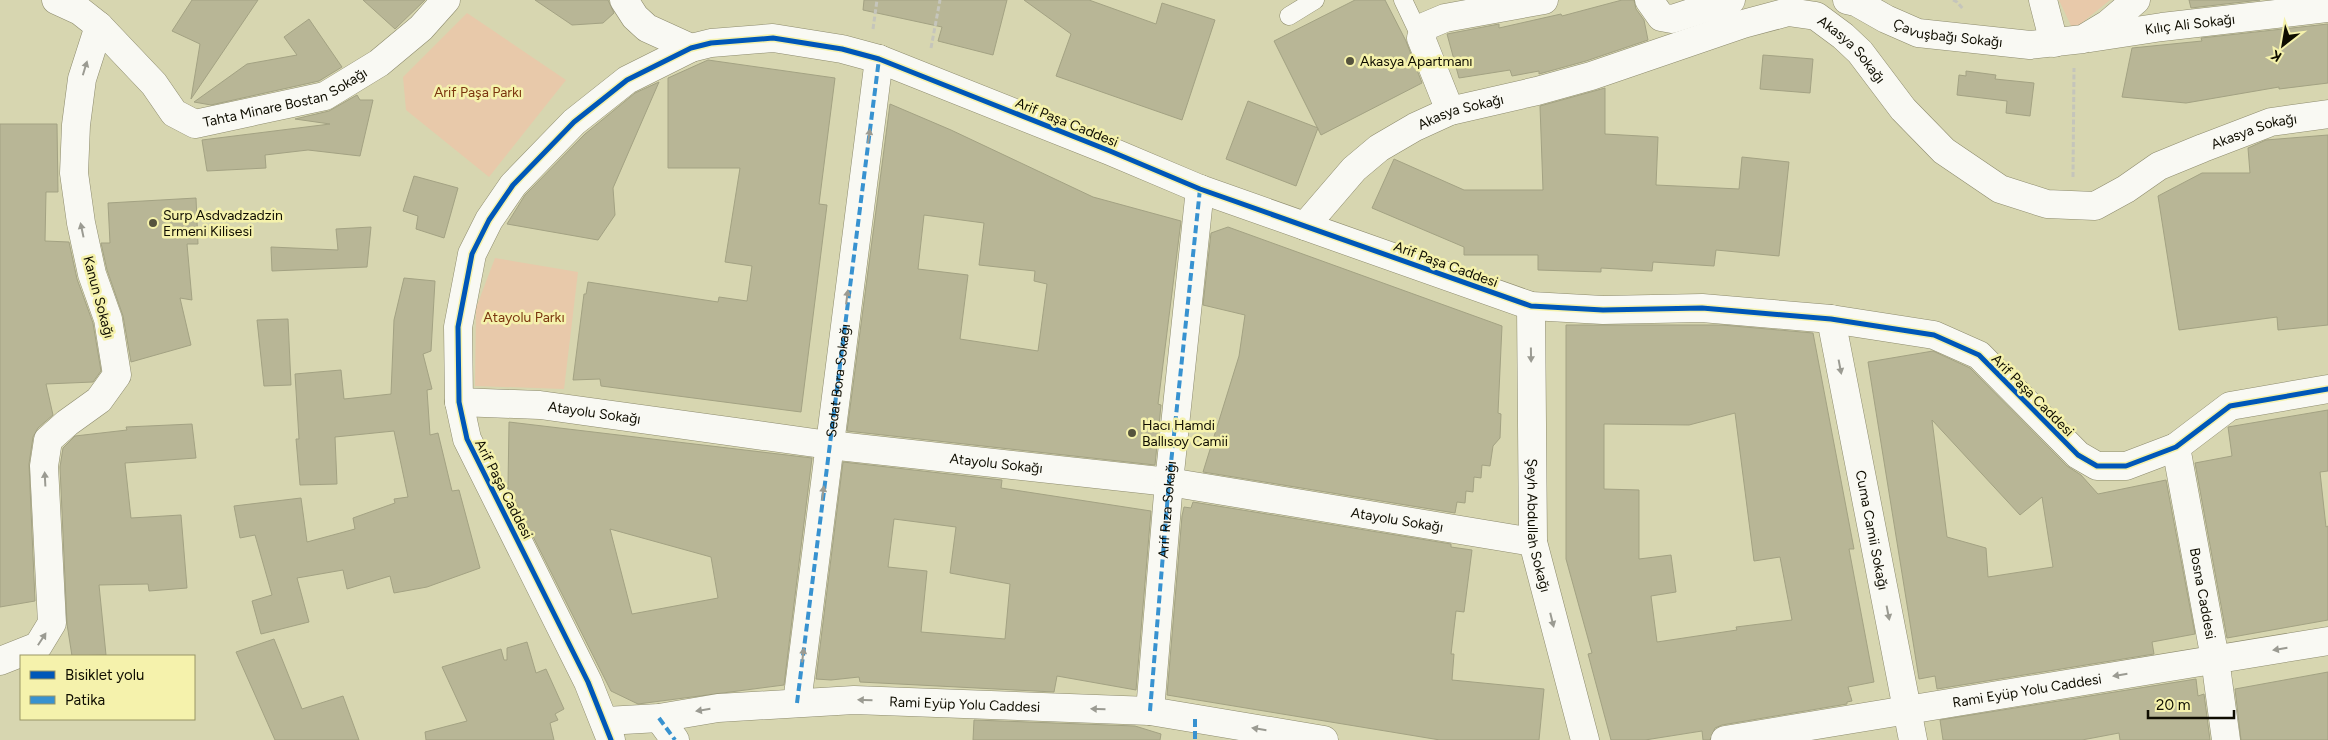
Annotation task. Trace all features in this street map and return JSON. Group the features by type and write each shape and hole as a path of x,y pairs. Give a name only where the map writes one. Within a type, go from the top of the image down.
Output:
{"street":[{"name":"Tahta Minare Bostan Sokağı","path":"56,0 80,11 99,26 154,84 174,114 195,124 325,96 379,63 420,28 446,0"},
{"path":"624,0 635,17 646,28 691,48"},
{"path":"1450,110 1421,38 1426,26 1435,21 1544,0"},
{"path":"1649,0 1660,17 1672,20 1731,0"},
{"name":"Çavuşbağı Sokağı","path":"1847,0 1856,2 1886,19 1918,33 2030,45 2070,41"},
{"path":"2043,0 2070,41 2108,24 2136,0"},
{"name":"Akasya Sokağı","path":"1305,226 1354,169 1379,148 1415,127 1450,110 1590,76 1742,24 1810,7 1860,52 1903,108 1944,151 2000,188 2047,204 2095,206 2126,189 2159,166 2271,122 2328,114"},
{"name":"Kılıç Ali Sokağı","path":"2070,41 2162,27 2328,8"},
{"name":"Kanun Sokağı","path":"0,661 38,646 52,623 44,466 48,440 67,423 99,400 117,375 108,319 92,274 81,223 74,173 76,125 82,78 99,26"},
{"name":"Arif Paşa Caddesi","path":"608,731 588,682 467,439 459,402 458,327 472,254 490,220 514,185 574,122 596,102 627,80 691,48 712,43 773,38 842,48 880,59 1110,150 1200,189 1531,306 1603,310 1702,308 1831,319 1934,335 1979,355 2078,455 2097,466 2126,466 2176,447 2230,406 2328,389"},
{"name":"Sedat Bora Sokağı","path":"797,703 880,59"},
{"name":"Arif Rıza Sokağı","path":"1150,711 1169,482 1200,189"},
{"name":"Şeyh Abdullah Sokağı","path":"1531,306 1533,542 1585,740"},
{"name":"Cuma Camii Sokağı","path":"1831,319 1913,740"},
{"name":"Atayolu Sokağı","path":"459,402 540,405 829,445 1169,482 1533,542"},
{"name":"Bosna Caddesi","path":"2176,447 2214,659 2226,740"},
{"name":"Rami Eyüp Yolu Caddesi","path":"1725,740 2328,641"},
{"name":"Rami Eyüp Yolu Caddesi","path":"608,731 660,718 718,708 854,700 1150,711 1195,729 1324,740"},
{"path":"660,718 676,740"}],"lane":[{"path":"1289,16 1315,0"},
{"path":"1403,0 1421,38"}],"path":[{"path":"923,76 940,0"},
{"path":"2070,41 2073,205"}],"green space":[{"path":"2059,0 2110,0 2073,30"},
{"name":"Arif Paşa Parkı","path":"467,13 566,80 489,177 406,110 403,77"},
{"name":"Atayolu Parkı","path":"495,258 578,272 564,389 475,386 476,308"}],"building":[{"path":"192,0 258,0 191,99 200,44 172,31"},
{"path":"363,0 425,0 395,29"},
{"path":"535,0 608,0 614,13 603,23 572,25"},
{"path":"864,0 1007,0 993,55 938,41 942,27 863,10"},
{"path":"1024,0 1089,0 1156,24 1162,3 1215,20 1182,120 1056,76 1071,34"},
{"name":"Akasya Apartmanı","path":"1355,0 1385,0 1406,41 1422,83 1321,135 1274,41"},
{"path":"1622,0 1634,0 1636,9 1644,20 1648,40 1586,61 1539,74 1539,71 1512,76 1510,70 1459,78 1447,34 1499,24 1499,28 1561,14 1562,16"},
{"path":"2189,0 2260,0 2191,8"},
{"path":"309,19 342,67 319,81 211,105 194,102 247,64 297,55 284,37"},
{"path":"2328,24 2328,83 2279,89 2279,87 2186,103 2122,97 2132,48 2202,41 2201,38"},
{"path":"1763,55 1813,59 1810,93 1760,89"},
{"path":"708,60 835,78 819,204 827,205 801,412 601,386 600,379 573,380 584,294 586,294 588,282 718,302 719,297 747,301 752,266 725,262 740,168 668,168 668,78"},
{"path":"1966,71 1996,75 1995,79 2034,83 2030,116 2006,113 2007,101 1957,95 1959,75 1966,76"},
{"path":"659,82 613,188 615,215 598,240 507,224 525,195 585,134 635,93"},
{"path":"1605,88 1605,134 1658,137 1656,185 1739,189 1742,157 1789,162 1779,256 1716,250 1714,266 1653,262 1652,271 1601,268 1601,272 1538,270 1538,255 1464,255 1464,247 1372,208 1394,159 1464,190 1543,190 1540,106"},
{"path":"357,95 360,100 373,100 360,156 308,150 265,155 266,168 207,171 202,140 330,124 295,119 329,111"},
{"path":"1248,101 1318,128 1296,186 1226,159"},
{"path":"890,104 951,130 1093,197 1181,221 1158,404 1161,405 1155,465 847,431","holes":["924,215 984,223 979,265 1035,271 1034,281 1047,284 1038,351 960,339 968,275 918,269"]},
{"path":"0,124 57,124 58,192 46,192 45,241 69,242 77,279 93,323 101,371 93,382 46,384 53,415 38,428 33,437 29,464 35,601 0,607"},
{"path":"2328,135 2328,325 2278,330 2277,317 2179,330 2158,196 2202,173 2250,173 2248,148 2266,140"},
{"path":"414,176 458,188 444,238 416,229 418,216 403,211"},
{"path":"196,198 198,244 187,244 192,300 180,298 191,345 131,362 123,316 107,270 101,243 110,243 108,203"},
{"path":"371,227 367,267 272,271 271,247 338,250 336,229"},
{"path":"1228,227 1502,326 1498,413 1501,414 1500,438 1493,446 1490,466 1482,465 1481,478 1474,477 1473,492 1466,491 1465,503 1457,502 1455,513 1203,472 1239,356 1245,315 1203,305 1211,233"},
{"path":"404,278 435,281 431,351 423,354 432,389 427,390 430,435 438,433 452,491 459,490 480,568 427,587 394,593 390,576 347,589 343,570 297,578 309,622 261,634 252,601 272,595 255,535 240,538 234,506 301,498 307,542 355,529 353,518 395,503 394,499 408,497 394,431 335,437 337,484 300,485 296,439 299,439 295,374 341,370 344,399 391,394 394,320"},
{"path":"288,319 291,385 264,386 257,320"},
{"path":"1566,325 1722,325 1813,333 1854,549 1849,549 1874,682 1848,687 1852,701 1847,702 1847,704 1722,725 1715,728 1710,740 1703,740 1702,731 1645,740 1611,740 1588,654 1592,653 1566,559","holes":["1735,413 1754,561 1780,557 1792,620 1736,627 1737,630 1657,642 1651,596 1676,592 1671,555 1639,559 1639,490 1604,489 1604,424 1689,425"]},
{"path":"1933,351 1970,368 2067,466 2081,475 2098,494 2166,480 2195,634 2152,642 2154,654 1937,689 1935,676 1919,679 1868,362","holes":["1932,420 2020,515 2042,497 2053,567 1988,577 1986,548 1947,537"]},
{"path":"2328,410 2328,471 2320,472 2326,527 2328,526 2328,620 2227,638 2195,463 2232,456 2228,427"},
{"path":"509,422 812,458 784,685 638,704 611,691 508,487","holes":["610,529 711,557 718,598 632,614"]},
{"path":"192,424 196,458 125,463 131,518 181,515 187,588 149,591 148,584 99,585 106,655 72,655 67,624 60,467 63,448 75,436 127,430 126,427"},
{"path":"843,462 1002,480 1001,488 1151,511 1136,690 1057,676 1054,692 860,682 859,677 831,680 816,679","holes":["894,519 956,527 950,573 1010,584 1005,639 921,632 927,571 888,567"]},
{"path":"1193,502 1451,544 1451,547 1472,550 1464,612 1456,611 1451,654 1454,654 1452,680 1544,689 1539,740 1440,740 1167,695 1182,516 1184,507 1191,508"},
{"path":"274,639 302,709 343,696 359,740 275,740 236,652"},
{"path":"527,642 536,673 546,669 564,709 555,714 558,720 550,723 554,740 426,740 425,732 467,721 442,667 501,649 504,660 507,660 507,648"},
{"path":"2328,672 2328,740 2241,740 2235,689"},
{"path":"2196,679 2198,696 2204,694 2210,740 2120,740 2119,733 2082,740 1943,740 1940,720"},
{"path":"974,720 1135,726 1161,734 1160,740 973,740"}],"marked path":[{"path":"797,703 879,59"},
{"path":"1150,711 1169,482 1200,189"},
{"path":"659,718 675,740"},
{"path":"1195,719 1195,740"}],"cycle path":[{"path":"611,740 588,682 467,439 459,402 458,327 472,254 489,220 513,185 574,122 627,80 691,48 711,43 773,38 842,49 879,59 1200,189 1531,306 1603,310 1702,308 1831,319 1934,335 1979,355 2078,455 2097,466 2126,466 2176,447 2230,406 2328,389"}],"place":[{"name":"Akasya Apartmanı","path":"1350,61"},
{"name":"Surp Asdvadzadzin Ermeni Kilisesi","path":"153,223"},
{"name":"Hacı Hamdi Ballısoy Camii","path":"1132,433"}]}
